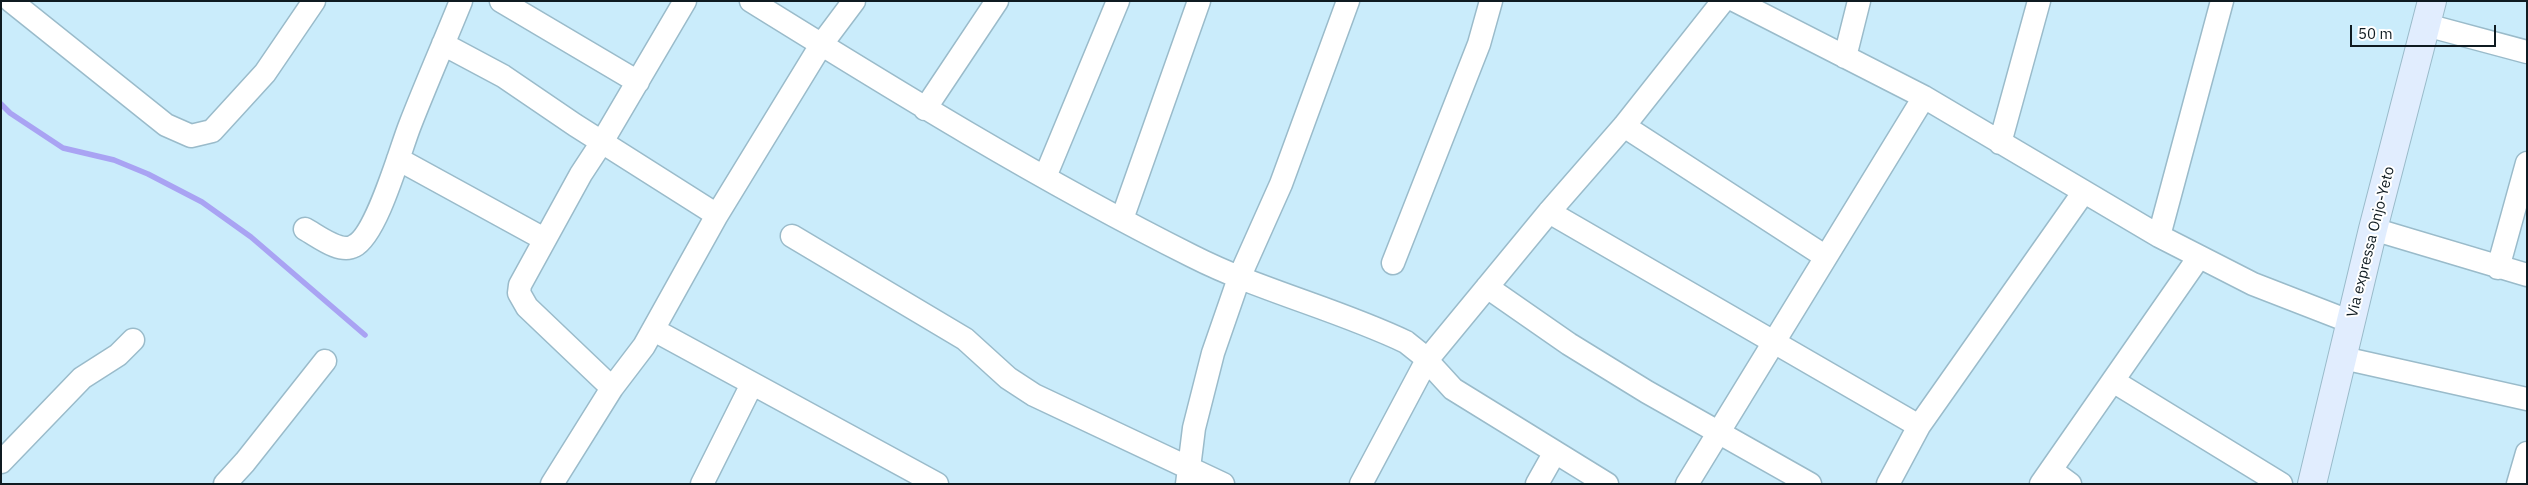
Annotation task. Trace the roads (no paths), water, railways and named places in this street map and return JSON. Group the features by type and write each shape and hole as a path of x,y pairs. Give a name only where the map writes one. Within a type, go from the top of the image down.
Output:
{"main road":[{"name":"Via expressa Onjo-Yeto","path":"2312,484 2373,229 2429,13"}],"street":[{"path":"11,1 166,125 191,136 212,131 265,73 314,1"},
{"path":"305,229 339,247 347,248 357,245 369,227 389,188 398,159 461,1"},
{"path":"501,1 638,82"},
{"path":"612,388 527,307 522,300 520,285 581,174 602,142 685,1"},
{"path":"751,1 925,109 1122,219 1239,278 1396,337 1415,349 1454,390 1607,484"},
{"path":"552,484 612,388 644,346 717,215 822,45 854,1"},
{"path":"925,109 997,1"},
{"path":"1045,177 1118,1"},
{"path":"1122,219 1199,1"},
{"path":"1188,475 1194,428 1213,353 1239,278 1281,184 1348,1"},
{"path":"1393,263 1479,44 1491,1"},
{"path":"1361,484 1427,360 1549,212 1624,126 1723,1"},
{"path":"1736,1 1924,97 2083,193 2199,257 2253,284 2351,322"},
{"path":"1845,57 1859,1"},
{"path":"2000,143 2039,1"},
{"path":"2159,236 2222,1"},
{"path":"2429,13 2527,52"},
{"path":"443,44 503,76 717,215"},
{"path":"1687,484 1924,97"},
{"path":"1624,126 1826,257"},
{"path":"398,159 544,239"},
{"path":"2498,268 2517,235 2527,163"},
{"path":"1888,484 1919,426 2083,193"},
{"path":"1549,212 1919,426"},
{"path":"2373,229 2498,268 2527,275"},
{"path":"792,236 965,339 1008,378 1034,394 1188,475 1222,484"},
{"path":"2070,484 2046,477 2199,257"},
{"path":"1487,287 1569,344 1718,433 1810,484"},
{"path":"654,330 932,483"},
{"path":"1,462 82,378 118,355 133,340"},
{"path":"2343,358 2527,399"},
{"path":"225,484 245,462 325,361"},
{"path":"2113,381 2281,484"},
{"path":"702,484 752,384"},
{"path":"1538,484 1555,452"},
{"path":"2518,484 2527,453"}],"waterway":[{"path":"1,104 10,113 63,148 114,160 148,174 202,202 251,237 365,335"}]}
